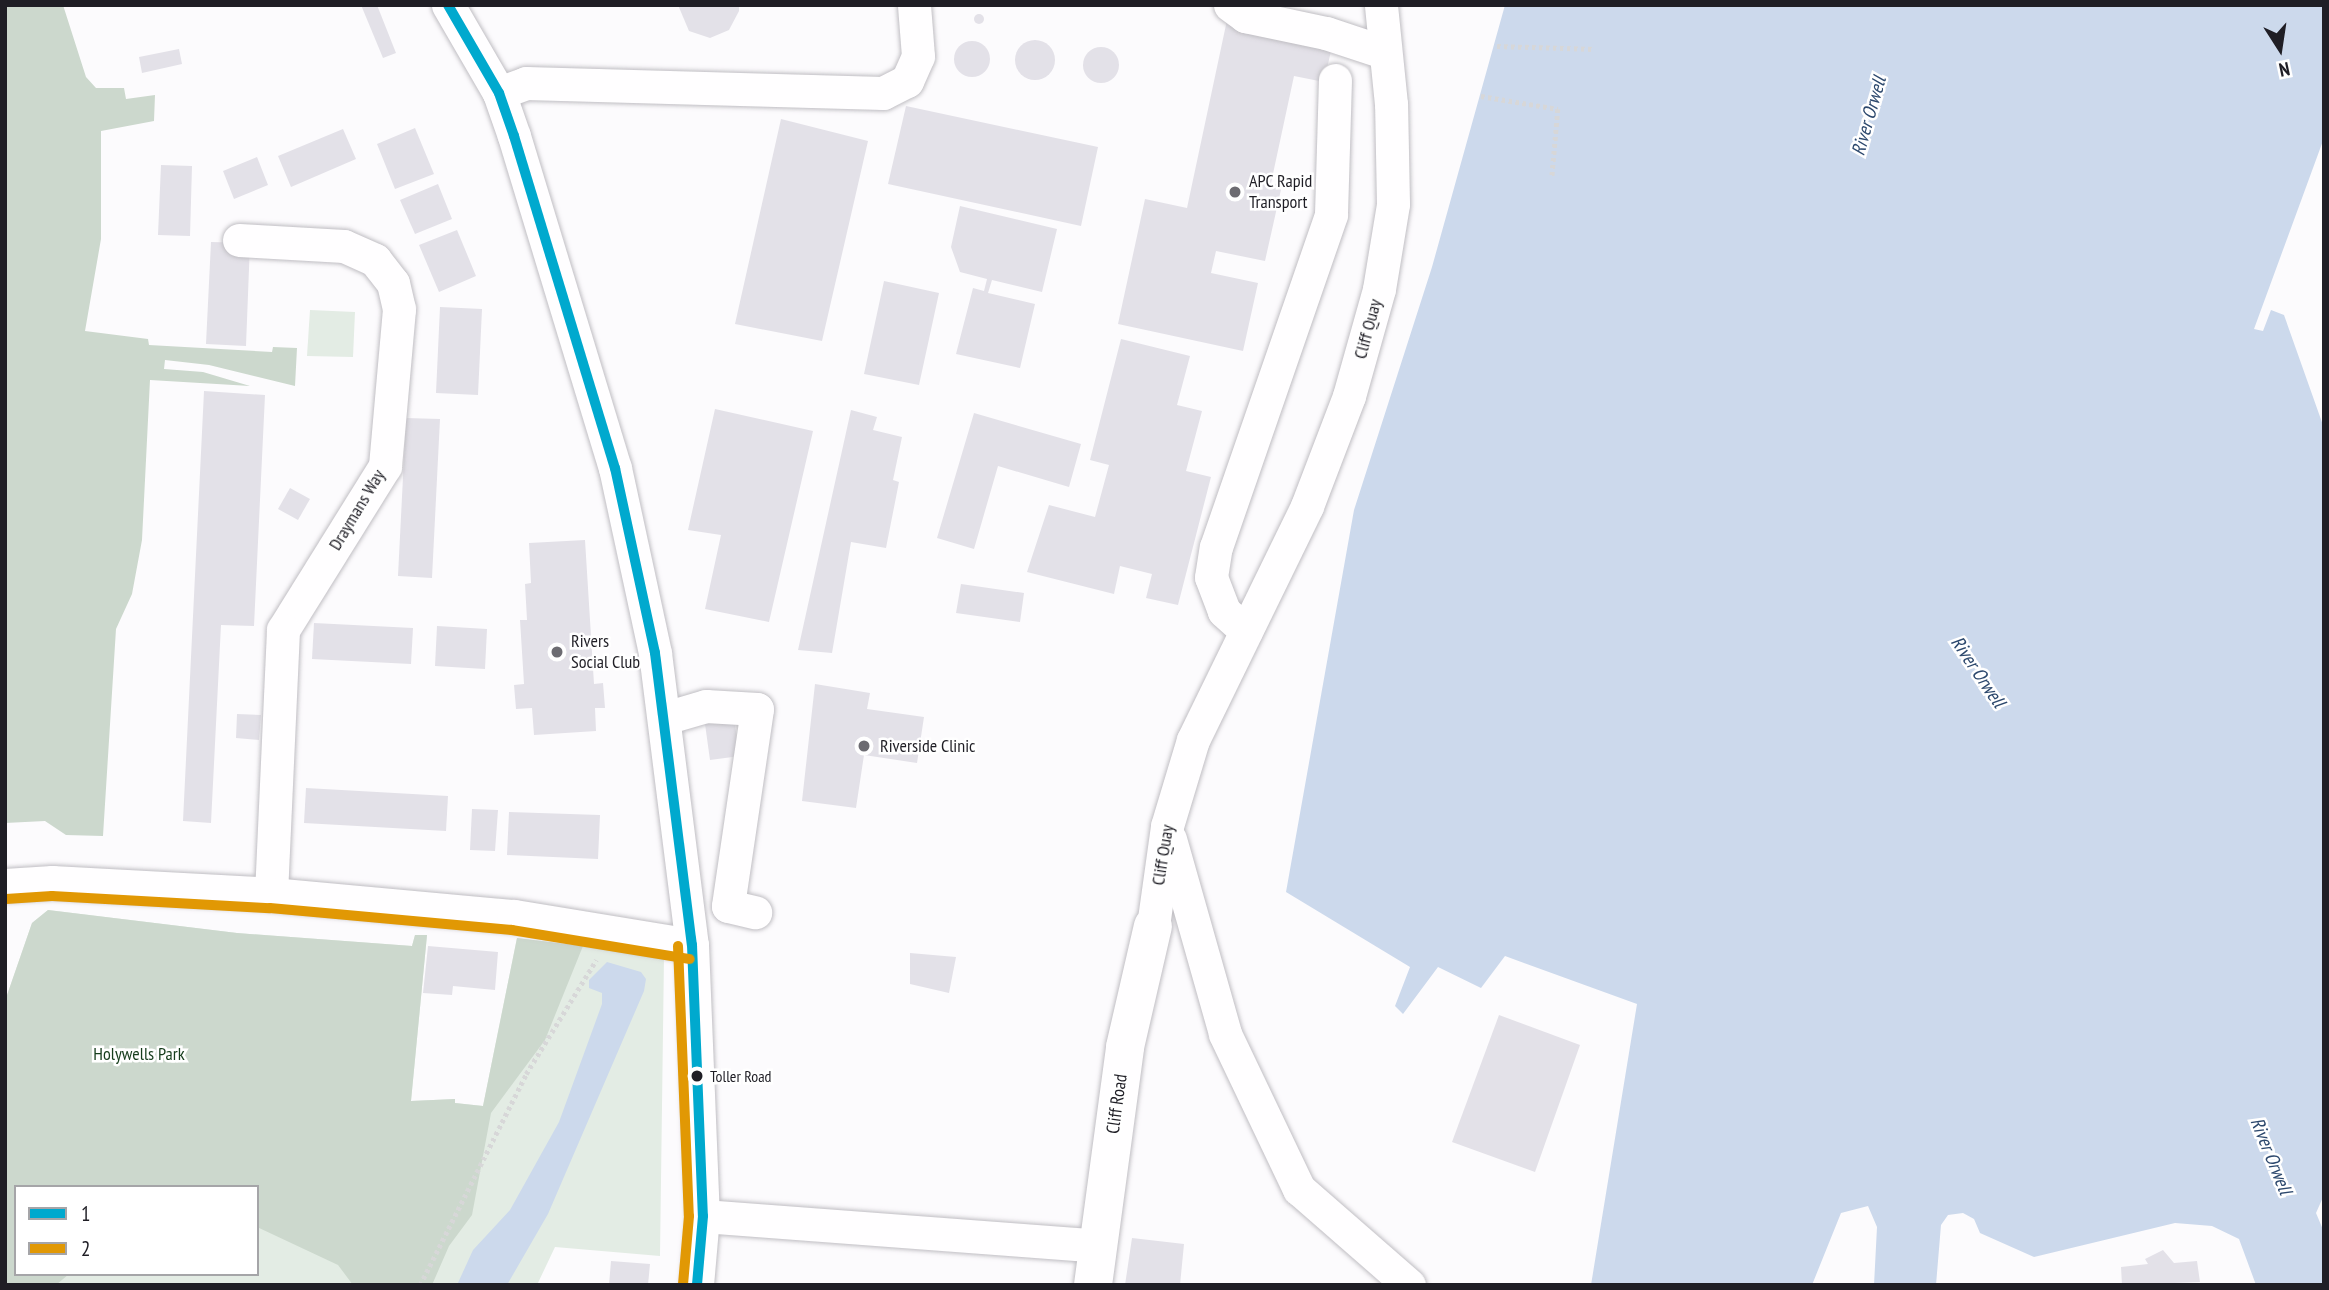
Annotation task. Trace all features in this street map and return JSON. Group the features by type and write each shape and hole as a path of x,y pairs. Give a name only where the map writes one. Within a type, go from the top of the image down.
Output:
{"main road":[{"name":"Cliff Road","path":"1093,1285 1125,1047 1153,926"}],"street":[{"path":"448,5 499,93 615,468 665,718 692,945 703,1216 697,1285"},
{"path":"499,93 526,83 883,93 907,81 918,56 914,5"},
{"path":"1230,5 1245,16 1326,33 1383,52"},
{"name":"Cliff Quay","path":"1153,926 1167,827 1193,740 1307,506 1349,396 1378,289 1393,204 1391,104 1383,52 1381,5"},
{"path":"1246,631 1224,611 1211,577 1216,547 1331,214 1335,80"},
{"name":"Draymans Way","path":"239,240 344,246 375,260 393,283 399,309 385,466 283,630 271,894"},
{"path":"665,718 706,706 757,709 728,906 755,912"},
{"path":"1167,827 1225,1034 1300,1189 1409,1285"},
{"path":"5,885 108,884 271,894 615,929 692,945"},
{"path":"703,1216 1099,1246"}],"path":[{"path":"1497,46 1595,49"},
{"path":"1481,96 1558,109 1552,178"},
{"path":"420,1285 526,1074 615,929"}],"green space":[{"path":"5,5 63,5 86,77 96,88 124,88 126,99 155,95 154,121 101,131 101,239 85,331 148,339 149,345 272,352 273,347 297,348 295,386 209,365 165,360 164,369 203,372 250,386 150,380 142,540 132,594 116,629 103,836 66,835 45,821 5,823"},
{"path":"310,310 355,312 353,357 307,356"},
{"name":"Holywells Park","path":"48,910 237,933 412,946 415,935 427,935 411,1101 455,1099 455,1103 483,1106 517,938 664,957 660,1256 555,1247 537,1285 5,1285 5,1001 32,923"},
{"name":"Holywells Park","path":"48,910 237,933 412,946 415,935 427,935 411,1101 455,1099 455,1103 483,1106 517,938 583,946 545,1040 491,1113 472,1215 449,1246 432,1285 353,1285 338,1265 259,1228 259,1185 14,1185 14,1276 67,1276 56,1285 5,1285 5,1001 32,923"}],"water":[{"name":"River Orwell","path":"1505,5 2324,5 2324,138 2254,329 2263,331 2271,310 2284,315 2324,428 2324,1195 2316,1213 2324,1232 2324,1285 2256,1285 2239,1239 2212,1226 2175,1223 2034,1257 1980,1233 1974,1219 1963,1213 1948,1215 1941,1225 1936,1285 1874,1285 1877,1227 1868,1206 1841,1213 1812,1285 1591,1285 1637,1004 1505,956 1481,988 1438,967 1403,1014 1395,1006 1410,967 1286,892 1354,510 1432,267"},
{"path":"607,962 641,972 646,979 644,991 548,1214 507,1285 457,1285 473,1250 510,1210 559,1122 602,1004 602,993 589,988 589,980"}],"building":[{"path":"361,5 377,5 396,53 383,58"},
{"path":"678,5 739,5 739,11 729,30 710,38 689,31"},
{"path":"979,14 983,15 983,23 979,24 975,23 974,19 975,15"},
{"name":"APC Rapid Transport","path":"1227,20 1333,42 1324,82 1294,76 1271,183 1282,185 1265,261 1216,251 1211,273 1258,283 1243,351 1118,324 1145,199 1187,208"},
{"path":"1035,40 1049,46 1055,60 1049,74 1035,80 1021,74 1015,60 1021,46"},
{"path":"972,41 985,46 990,59 985,72 972,77 959,72 954,59 959,46"},
{"path":"1101,47 1114,52 1119,65 1114,78 1101,83 1088,78 1083,65 1088,52"},
{"path":"179,49 182,64 142,73 139,57"},
{"path":"906,106 1098,147 1081,226 888,184"},
{"path":"781,119 868,141 822,341 735,324"},
{"path":"415,128 434,174 395,189 377,144"},
{"path":"343,129 356,159 291,187 278,156"},
{"path":"257,157 268,185 234,199 223,171"},
{"path":"161,165 192,166 190,236 158,235"},
{"path":"438,184 452,219 415,234 400,200"},
{"path":"960,206 1057,229 1042,292 992,280 988,293 1035,304 1020,368 956,354 973,288 984,291 987,279 960,272 951,247"},
{"path":"457,230 476,276 439,292 419,245"},
{"path":"211,242 250,243 246,346 206,344"},
{"path":"884,281 939,293 919,385 864,374"},
{"path":"440,307 482,309 478,395 436,393"},
{"path":"1121,339 1190,356 1177,405 1202,411 1186,471 1211,477 1178,605 1146,598 1152,574 1120,566 1114,594 1027,572 1049,505 1095,517 1109,465 1090,460"},
{"path":"204,391 265,395 254,626 221,625 211,823 183,821"},
{"path":"715,409 813,431 769,622 705,609 721,535 688,530"},
{"path":"851,410 877,417 873,430 902,437 893,480 899,482 886,548 851,542 832,653 798,650"},
{"path":"974,413 1081,444 1069,487 998,466 974,549 937,538"},
{"path":"406,418 440,419 432,578 398,576"},
{"path":"290,488 310,499 298,520 278,509"},
{"name":"Rivers Social Club","path":"585,540 594,684 603,683 605,708 595,708 596,731 534,735 532,708 516,709 514,685 524,684 520,620 527,620 525,584 531,583 529,543"},
{"path":"961,584 1024,593 1020,622 956,613"},
{"path":"314,623 413,628 411,664 312,659"},
{"path":"437,626 487,629 485,669 435,666"},
{"name":"Riverside Clinic","path":"815,684 870,693 867,709 924,717 917,763 864,755 856,808 802,801"},
{"path":"237,714 261,715 259,740 236,738"},
{"path":"734,720 740,756 710,760 705,724"},
{"path":"306,788 448,796 446,831 304,823"},
{"path":"472,809 498,810 495,851 470,850"},
{"path":"509,812 600,815 598,859 507,855"},
{"path":"428,946 498,952 495,990 453,986 452,995 423,993"},
{"path":"910,953 956,957 949,993 910,984"},
{"path":"1499,1015 1580,1045 1535,1172 1452,1142"},
{"path":"1132,1238 1184,1244 1180,1285 1125,1285"},
{"path":"2163,1250 2174,1263 2197,1261 2200,1282 2122,1285 2121,1267 2148,1264 2145,1259"},
{"path":"611,1261 650,1264 648,1285 609,1285"}],"transit line":[{"name":"1","path":"448,5 499,93 514,136 615,468 655,653 692,945 703,1216 697,1285"},
{"name":"2","path":"6,899 52,896 270,908 512,930 690,959"},
{"name":"2","path":"678,946 689,1216 683,1284"}],"place":[{"name":"APC Rapid Transport","path":"1235,192"},
{"name":"Rivers Social Club","path":"557,652"},
{"name":"Riverside Clinic","path":"864,746"},
{"name":"Toller Road","path":"697,1076"}]}
